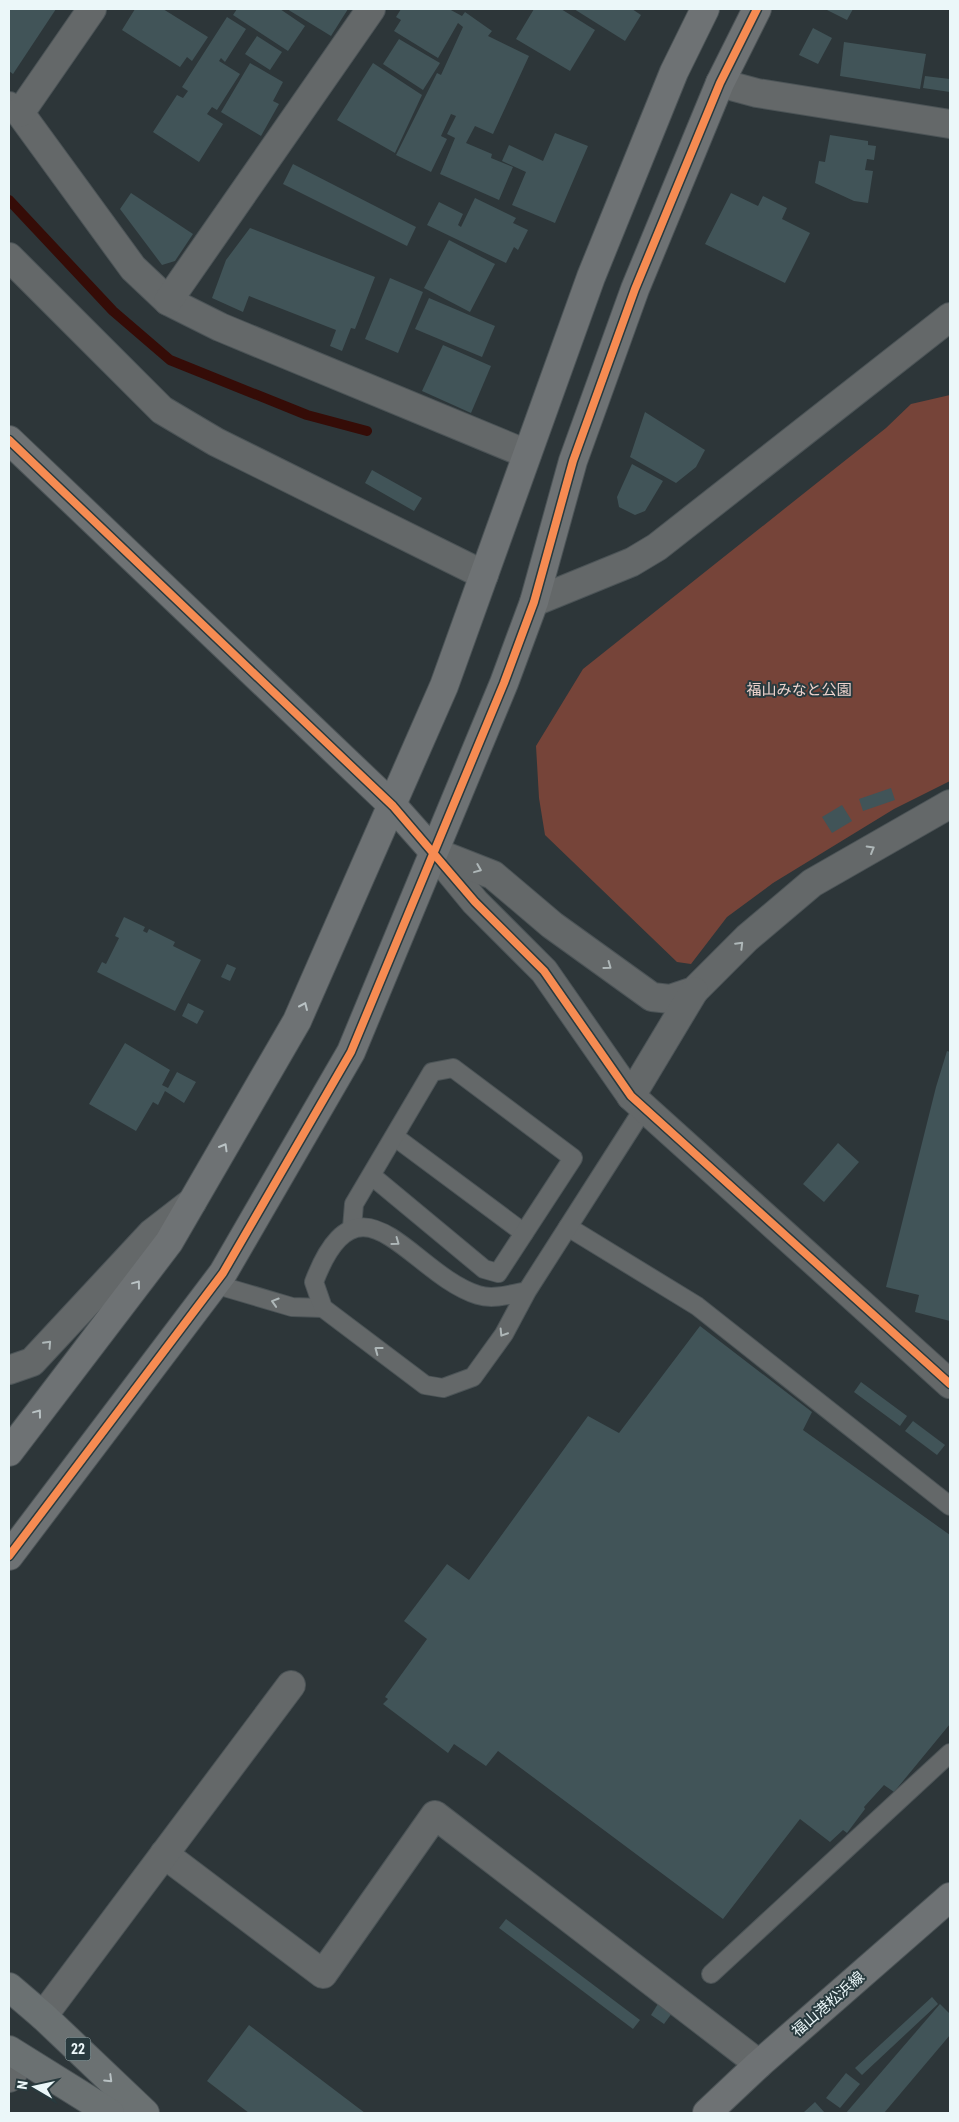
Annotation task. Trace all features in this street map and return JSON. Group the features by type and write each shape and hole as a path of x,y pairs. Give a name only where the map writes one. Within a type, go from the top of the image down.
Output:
{"main road":[{"name":"22","path":"9,1987 43,2016 145,2113"},
{"name":"22","path":"13,2062 110,2113"}],"street":[{"path":"92,9 14,110 133,268 168,301 220,326 527,454"},
{"path":"168,301 371,9"},
{"path":"9,1452 169,1242 297,1021 393,806 444,686 592,276 674,72 705,9"},
{"path":"9,1556 214,1284 351,1052 504,683 534,602 573,461 632,298 720,83 757,9"},
{"path":"720,83 757,93 950,124"},
{"path":"9,257 162,410 216,442 484,575"},
{"path":"534,602 632,562 657,547 950,317"},
{"path":"9,440 393,806 475,902 544,971 638,1102 950,1384"},
{"path":"638,1102 694,991 747,938 812,883 950,804"},
{"path":"433,851 493,875 552,925 652,997 670,999 694,991"},
{"path":"9,1370 32,1362 152,1233 192,1202"},
{"path":"43,2016 291,1685"},
{"path":"164,1854 323,1974 435,1814 759,2064"},
{"name":"福山港松浜線","path":"707,2113 759,2064 950,1897"}],"lane":[{"path":"352,1228 354,1204 432,1072 453,1068 573,1158 498,1273 484,1269 372,1176"},
{"path":"527,1291 502,1297 479,1296 456,1286 381,1231 366,1226 352,1228 339,1236 323,1259 314,1282 323,1308 425,1385 443,1388 473,1376 504,1334 527,1291 568,1227 638,1102"},
{"path":"395,1137 524,1233"},
{"path":"568,1227 697,1306 950,1506"},
{"path":"214,1284 292,1307 323,1308"},
{"path":"711,1974 950,1754"}],"green space":[{"name":"福山みなと公園","path":"950,395 950,781 894,809 773,883 727,917 691,964 677,962 545,835 539,798 536,746 583,669 886,428 911,404"}],"building":[{"path":"9,9 56,9 13,74 9,71"},
{"path":"135,9 163,9 208,37 192,61 187,57 180,67 122,30"},
{"path":"237,9 280,9 305,26 288,51 233,15"},
{"path":"287,9 348,9 331,36"},
{"path":"401,9 449,9 462,16 465,12 492,31 488,36 529,56 493,134 475,126 466,143 492,154 491,158 513,167 499,200 440,174 455,138 447,134 456,116 451,114 441,136 447,139 431,172 396,155 437,73 441,75 463,27 458,23 438,58 394,31 401,20 396,17"},
{"path":"534,9 561,9 595,30 570,71 516,39"},
{"path":"574,9 632,9 641,15 625,41"},
{"path":"825,9 853,9 847,20"},
{"path":"227,17 246,29 225,62 221,58 219,61 240,74 217,110 212,107 207,114 223,124 199,162 153,132 177,95 183,98 188,91 182,87"},
{"path":"813,28 832,38 818,64 799,55"},
{"path":"257,36 282,52 270,70 245,54"},
{"path":"399,39 440,63 423,90 383,64"},
{"path":"844,42 926,54 920,89 840,76"},
{"path":"250,63 283,82 273,101 279,104 261,136 221,112"},
{"path":"373,63 422,95 395,153 337,120"},
{"path":"925,76 950,79 950,92 923,88"},
{"path":"555,133 588,146 555,223 512,205 526,172 502,161 509,145 543,161"},
{"path":"830,135 868,141 868,145 876,146 874,160 867,159 865,170 873,171 868,203 854,201 815,183 819,161 825,162"},
{"path":"293,164 416,227 407,246 283,184"},
{"path":"131,193 193,234 175,261 162,265 120,209"},
{"path":"731,193 758,206 763,196 787,208 782,219 810,233 785,283 705,244"},
{"path":"475,198 516,218 513,223 528,230 518,250 514,247 506,263 427,225 439,202 463,214 458,225 461,227"},
{"path":"250,228 375,277 355,329 351,328 342,351 330,346 336,330 249,296 243,312 212,298 226,260"},
{"path":"449,240 495,264 470,312 424,288"},
{"path":"390,278 423,292 398,353 365,339"},
{"path":"429,298 495,326 482,357 415,329"},
{"path":"443,345 491,366 471,413 422,391"},
{"path":"645,412 705,450 696,467 676,483 630,457"},
{"path":"632,464 663,481 645,511 635,515 619,507 617,497"},
{"path":"372,470 422,498 414,511 365,483"},
{"path":"891,788 895,800 863,811 859,799"},
{"path":"842,805 852,821 832,833 822,817"},
{"path":"124,917 145,927 143,931 147,933 149,929 175,942 173,946 201,960 175,1011 97,972 102,962 106,964 119,938 115,936"},
{"path":"227,964 236,968 230,981 221,977"},
{"path":"188,1003 204,1011 197,1024 182,1016"},
{"path":"125,1043 170,1070 162,1085 168,1088 177,1072 196,1082 184,1103 165,1091 158,1105 153,1102 136,1131 89,1104"},
{"path":"947,1051 950,1052 950,1321 915,1312 919,1295 886,1287 936,1087"},
{"path":"838,1143 859,1162 824,1202 803,1184"},
{"path":"700,1326 812,1412 803,1430 950,1535 950,1724 894,1792 884,1785 864,1807 865,1809 847,1833 843,1830 830,1842 800,1819 723,1919 498,1751 486,1766 454,1744 448,1753 383,1704 388,1699 385,1697 427,1639 404,1621 447,1564 469,1580 588,1416 619,1433"},
{"path":"861,1382 907,1416 900,1426 854,1392"},
{"path":"913,1421 945,1445 937,1455 905,1431"},
{"path":"506,1919 640,2020 633,2029 499,1928"},
{"path":"932,1997 938,2004 862,2075 855,2068"},
{"path":"661,1999 675,2009 664,2024 651,2015"},
{"path":"940,2004 950,2014 950,2035 884,2113 846,2113"},
{"path":"249,2025 365,2113 249,2113 207,2081"},
{"path":"846,2073 860,2084 840,2108 826,2098"},
{"path":"815,2102 825,2113 803,2113"}],"waterway":[{"path":"9,200 113,311 170,360 307,415 367,431"}],"cycle path":[{"path":"9,1556 223,1273 351,1052 504,683 534,602 573,461 635,289 720,83 757,9"},
{"path":"9,440 393,806 475,902 544,971 631,1096 950,1384"}]}
